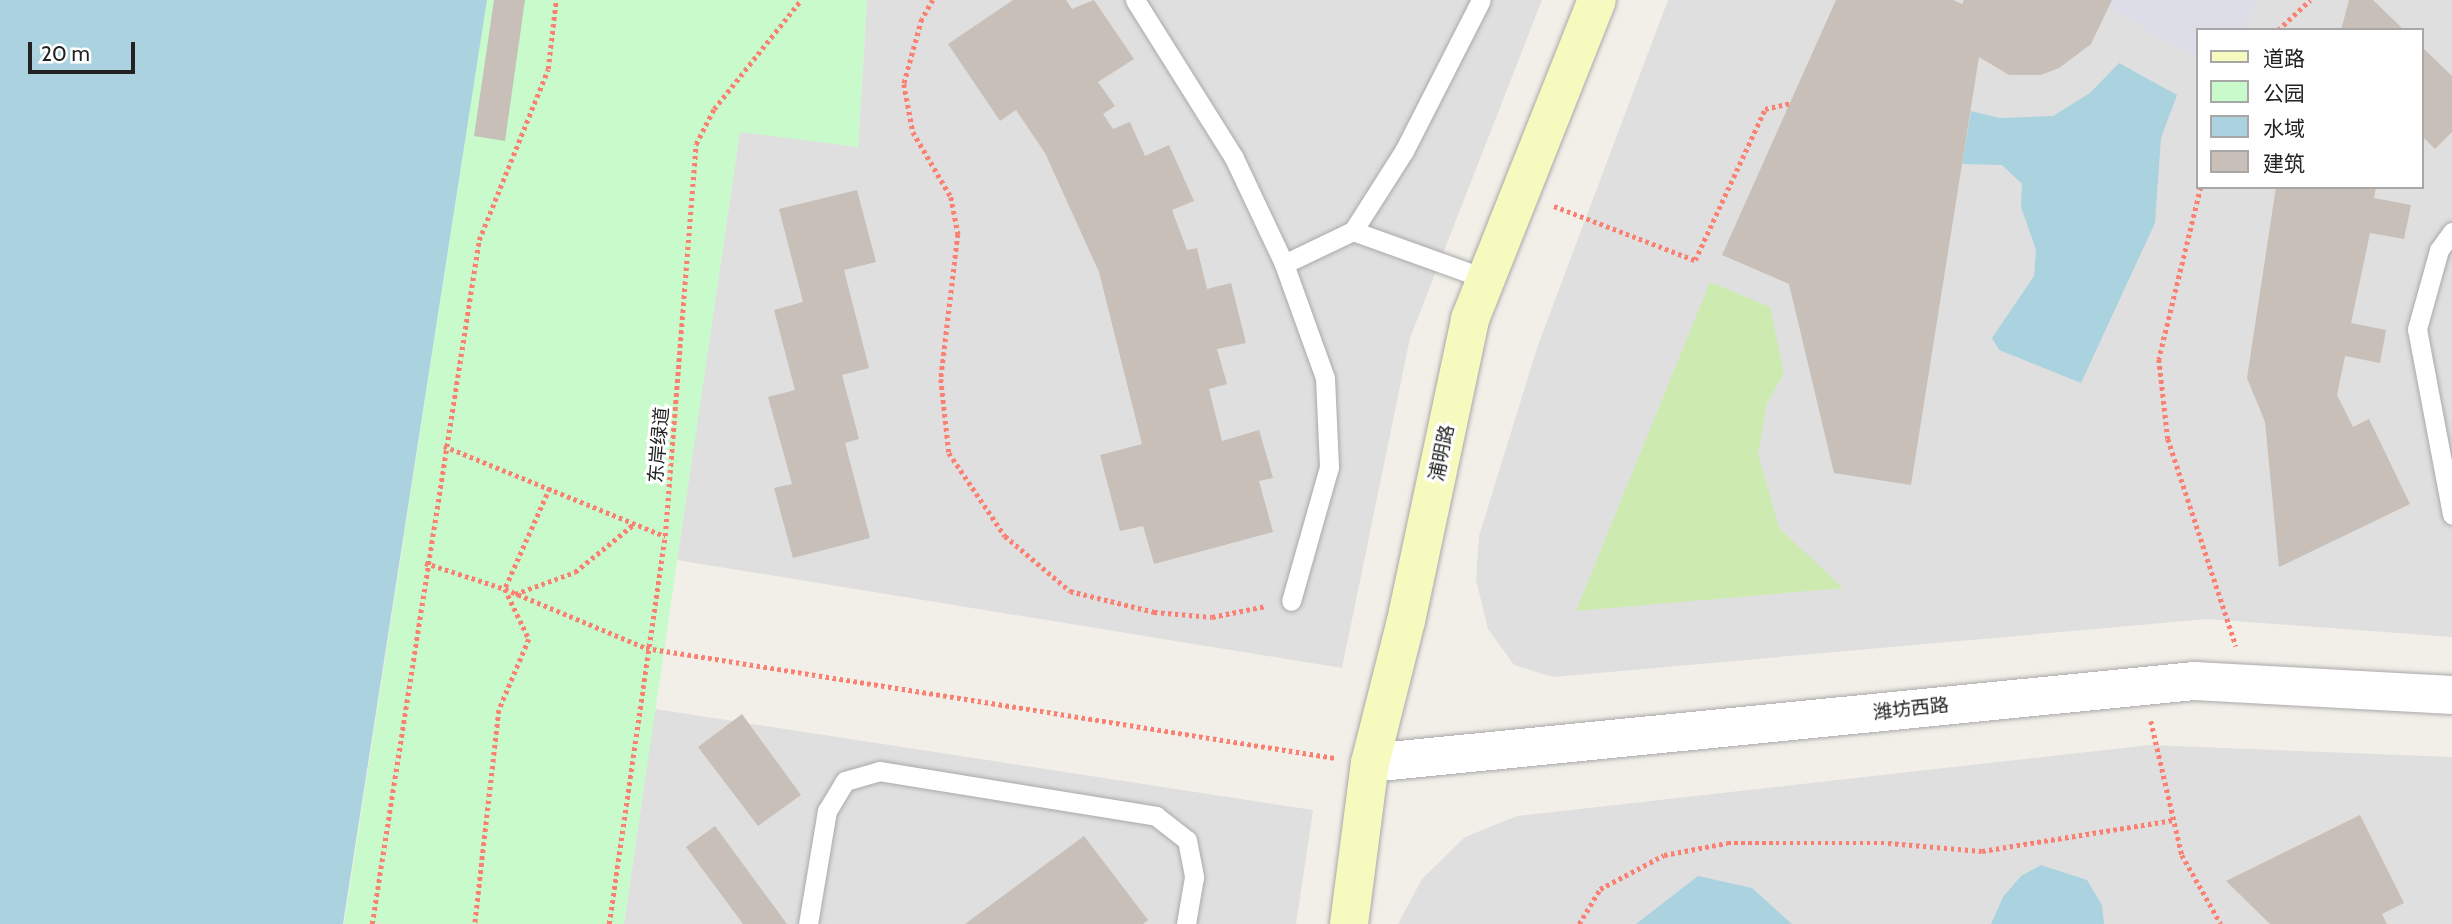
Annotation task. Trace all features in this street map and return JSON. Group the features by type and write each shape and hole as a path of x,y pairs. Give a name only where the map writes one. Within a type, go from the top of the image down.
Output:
{"main road":[{"name":"浦明路","path":"1349,924 1370,763 1406,621 1470,319 1597,0"}],"street":[{"name":"潍坊西路","path":"1370,763 2195,681 2452,695"}],"lane":[{"path":"1135,0 1234,158 1284,264 1325,378 1329,467 1291,601"},
{"path":"1284,264 1353,231 1405,151 1481,0"},
{"path":"1353,231 1486,279"},
{"path":"2452,232 2439,250 2417,329 2452,515"},
{"path":"808,924 827,811 845,781 880,771 1156,816 1187,840 1194,877 1186,924"}],"path":[{"path":"372,924 425,563 479,240 548,69 556,0"},
{"name":"东岸绿道","path":"609,924 646,648 665,536 696,144 714,109 801,0"},
{"path":"933,0 922,19 904,84 913,132 951,197 958,234 941,379 949,453 1005,536 1070,591 1154,612 1212,617 1291,601"},
{"path":"2280,28 2309,0"},
{"path":"1520,193 1695,260 1765,108 1790,103"},
{"path":"2201,189 2159,359 2168,439 2250,684"},
{"path":"444,446 665,536"},
{"path":"475,924 499,709 529,639 505,589 550,488"},
{"path":"515,594 575,572 634,524"},
{"path":"425,563 505,589 646,648 1370,763"},
{"path":"2143,686 2182,855 2221,924"},
{"path":"1579,924 1600,889 1664,855 1727,843 1888,843 1982,851 2174,820"}],"shaded area":[{"path":"867,0 1542,0 1410,338 1342,668 677,560 740,131 858,147"},
{"path":"1668,0 2452,0 2452,637 2208,619 1553,677 1514,665 1488,629 1476,580 1479,536 1538,345"},
{"path":"2112,0 2259,0 2244,28 2196,28 2196,57 2110,9"},
{"path":"655,709 1313,810 1296,924 624,924"},
{"path":"2149,745 2452,757 2452,924 1398,924 1422,879 1465,837 1517,816"}],"green space":[{"path":"487,0 867,0 858,147 740,132 624,924 344,924"},
{"path":"1710,282 1770,307 1784,373 1767,403 1758,454 1779,528 1843,588 1576,611"}],"water":[{"path":"0,0 487,0 343,924 0,924"},
{"path":"2119,63 2177,95 2161,138 2155,223 2081,383 1999,350 1992,338 2034,276 2036,250 2021,207 2022,184 2002,165 1962,164 1971,111 2000,118 2053,116 2090,93"},
{"path":"2041,865 2087,880 2102,905 2104,924 1991,924 2003,897 2021,876"},
{"path":"1698,876 1752,888 1792,924 1636,924"}],"building":[{"path":"494,0 525,0 505,141 474,136"},
{"path":"1013,0 1066,0 1072,9 1094,0 1134,59 1098,82 1115,106 1103,114 1113,129 1130,122 1145,156 1169,145 1194,201 1172,210 1187,250 1197,248 1207,289 1231,283 1246,343 1217,349 1227,384 1209,389 1222,441 1259,430 1273,478 1259,481 1273,532 1154,564 1143,526 1120,531 1100,455 1142,444 1099,272 1045,153 1016,110 1000,121 948,44"},
{"path":"1836,0 1953,0 1962,4 1964,0 2112,0 2091,44 2059,68 2041,75 2009,75 1979,57 1911,485 1834,473 1789,284 1722,255"},
{"path":"2349,0 2373,0 2402,28 2342,28"},
{"path":"2424,49 2452,76 2452,132 2435,149 2424,138"},
{"path":"2276,189 2376,189 2374,198 2411,205 2404,239 2370,233 2351,323 2386,330 2380,363 2345,356 2337,395 2353,427 2369,419 2410,504 2279,567 2265,422 2247,378"},
{"path":"857,190 876,262 844,270 869,368 842,375 859,439 845,443 870,538 793,558 774,488 792,484 768,397 795,390 774,310 803,302 779,209"},
{"path":"742,714 801,795 758,826 698,747"},
{"path":"2360,815 2404,903 2382,914 2387,924 2270,924 2226,881"},
{"path":"715,826 787,924 743,924 686,847"},
{"path":"1084,836 1148,920 1143,924 965,924"}]}
